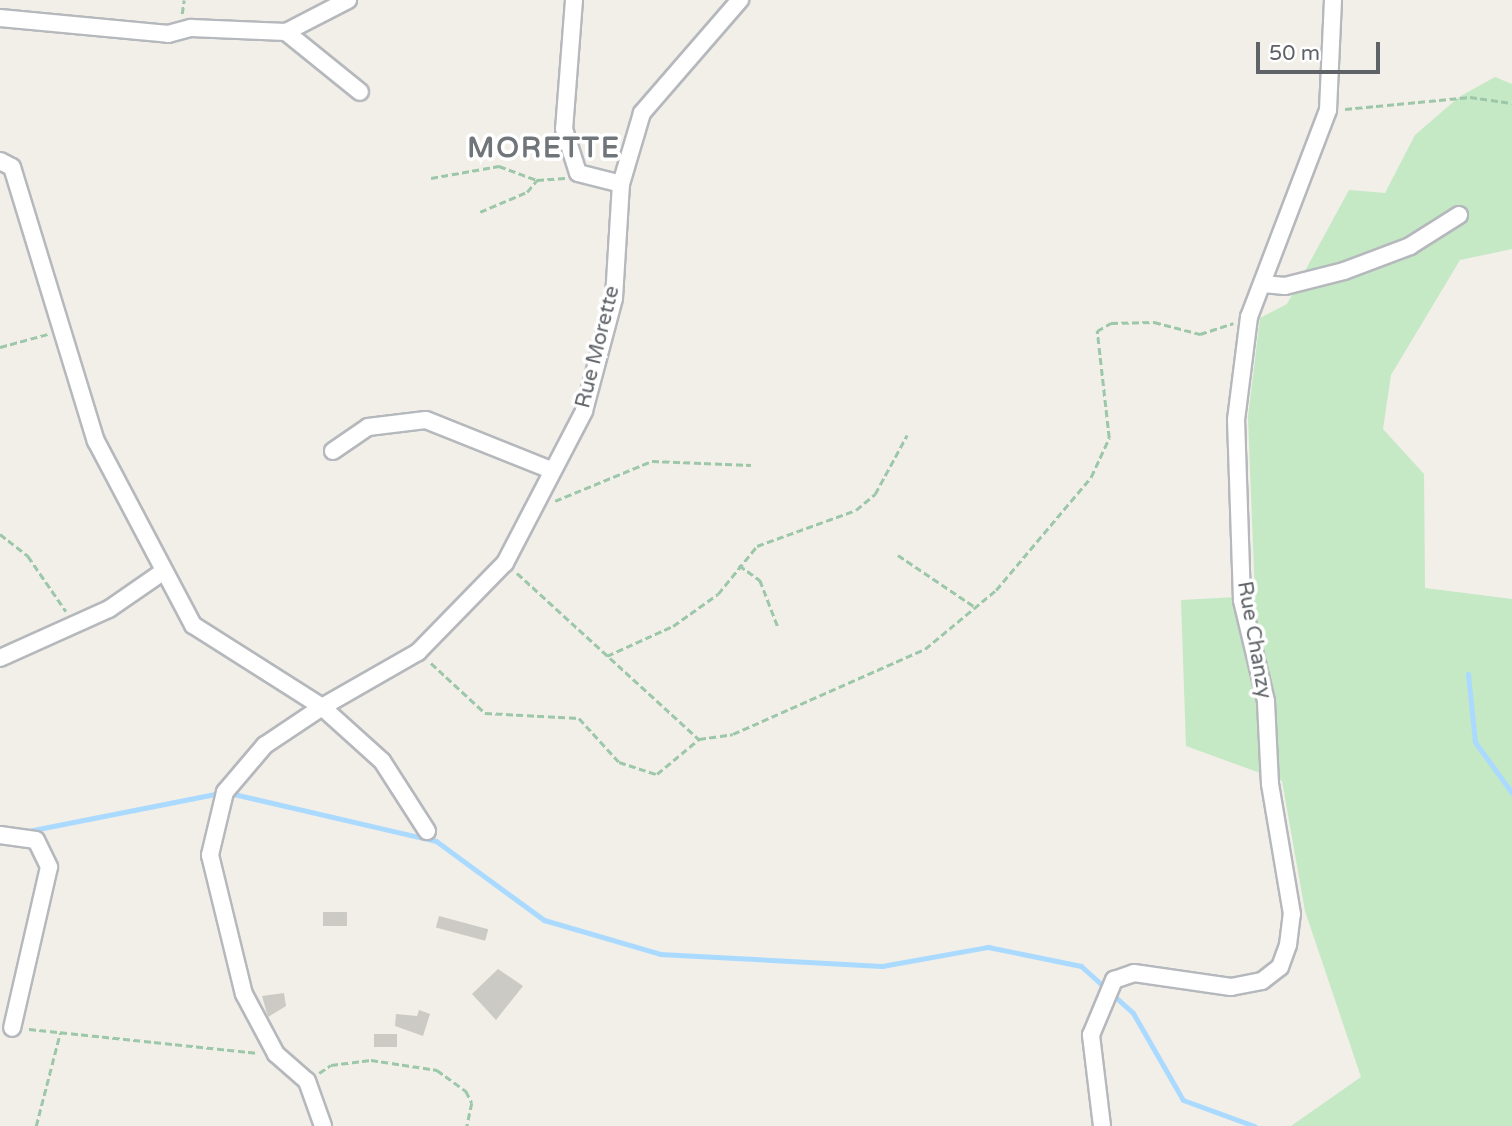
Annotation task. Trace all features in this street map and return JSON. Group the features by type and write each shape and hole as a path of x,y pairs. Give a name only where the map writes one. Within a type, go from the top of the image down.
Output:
{"street":[{"path":"0,18 167,34 191,28 286,32 348,0"},
{"path":"574,0 562,105 578,173 621,184"},
{"name":"Rue Morette","path":"276,1054 244,994 210,855 225,792 265,746 322,707 418,652 505,563 584,411 614,298 621,184 642,113 740,0"},
{"name":"Rue Chanzy","path":"1102,1126 1091,1035 1114,980 1134,973 1231,987 1262,981 1280,967 1288,945 1293,914 1270,784 1266,701 1242,597 1236,420 1249,317 1328,110 1333,0"},
{"path":"286,32 360,92"},
{"path":"0,161 12,167 96,441 192,625 322,707 382,761 427,831"},
{"path":"1263,284 1285,286 1344,271 1410,246 1459,215"},
{"path":"333,452 368,427 426,420 551,470"},
{"path":"0,658 76,626 164,571"},
{"path":"0,835 36,840 49,867 12,1028"},
{"path":"276,1054 307,1081 323,1126"}],"path":[{"path":"1328,110 1471,97 1512,103"},
{"path":"431,178 499,166 537,180 578,173"},
{"path":"480,212 527,192 537,180"},
{"path":"418,652 485,713 579,718 619,762 657,774 699,739 733,734 925,649 975,607 1091,477 1109,438 1097,331 1111,323 1154,322 1200,334 1249,317"},
{"path":"0,347 63,331"},
{"path":"607,656 673,626 718,594 739,565 768,539 856,510 875,494 907,435"},
{"path":"538,500 562,502 621,469 652,461 751,465"},
{"path":"0,534 28,556 76,626"},
{"path":"898,555 975,607"},
{"path":"505,563 699,739"},
{"path":"739,565 760,580 778,627"},
{"path":"12,1028 276,1054"},
{"path":"36,1126 60,1033"},
{"path":"307,1081 331,1065 371,1059 437,1070 466,1091 472,1103 467,1126"}],"green space":[{"path":"1495,77 1512,84 1512,249 1460,260 1391,375 1383,429 1424,474 1425,588 1512,599 1512,1126 1291,1126 1361,1077 1305,911 1282,781 1186,746 1181,600 1255,596 1248,417 1260,318 1287,304 1349,190 1385,193 1415,135 1459,97"}],"building":[{"path":"323,912 347,912 347,926 323,926"},
{"path":"439,916 488,929 485,941 436,928"},
{"path":"498,969 523,986 496,1020 472,994"},
{"path":"284,993 286,1006 268,1017 262,996"},
{"path":"419,1010 430,1014 423,1036 395,1026 396,1014 417,1016"},
{"path":"374,1034 397,1034 397,1047 374,1047"}],"waterway":[{"path":"1468,674 1475,742 1512,793"},
{"path":"28,831 225,792 436,841 544,920 660,954 882,966 988,947 1081,966 1133,1013 1183,1100 1254,1126"}],"district":[{"name":"MORETTE","path":"544,148"}]}
